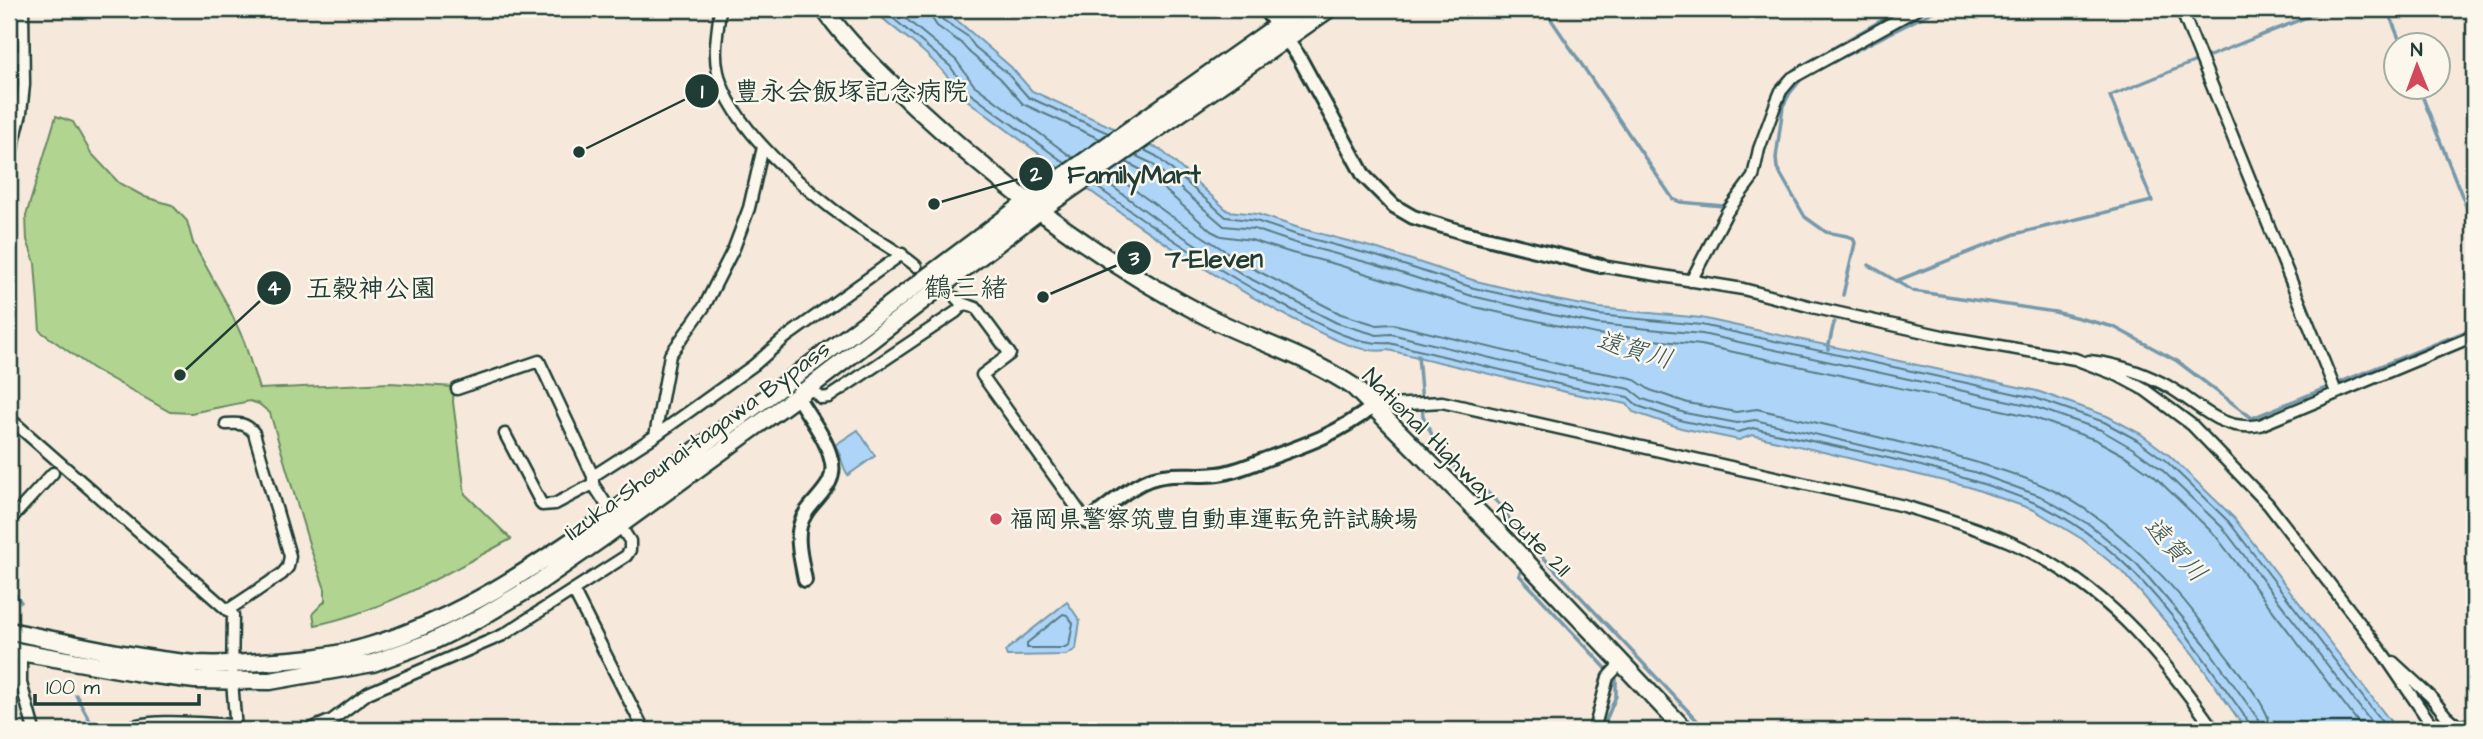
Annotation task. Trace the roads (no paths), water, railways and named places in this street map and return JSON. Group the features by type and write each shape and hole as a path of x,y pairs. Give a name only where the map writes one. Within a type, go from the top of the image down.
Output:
{"highway":[{"name":"National Highway Route 211","path":"824,9 876,69 945,133 1032,207 1158,290 1207,317 1334,373 1354,387 1615,669 1685,730"},
{"name":"Iizuka-Shounai-tagawa Bypass","path":"1281,32 1301,9"},
{"name":"Iizuka-Shounai-tagawa Bypass","path":"15,651 195,680 270,681 373,663 433,641 478,619 532,587 615,519 1032,207 1281,32 1329,9"},
{"name":"Iizuka-Shounai-tagawa Bypass","path":"9,631 164,660 233,664 306,659 357,649 436,621 495,590 615,519 804,391 1032,207"}],"street":[{"path":"9,163 21,113 24,85 23,9"},
{"path":"720,9 716,54 721,86 739,116 763,147 830,207 916,266"},
{"path":"1265,9 1322,97 1364,176 1394,206 1413,217 1462,232 1601,266 1743,289 1947,337 2122,366 2165,384 2225,424 2237,426 2260,425 2474,336"},
{"path":"1691,281 1727,212 1753,177 1759,149 1781,91 1792,78 1917,9"},
{"path":"2181,9 2336,392"},
{"path":"9,58 23,55"},
{"path":"655,436 670,355 704,307 734,248 749,208 763,147"},
{"path":"505,434 542,505 555,504 754,365 795,330 902,254"},
{"path":"804,391 821,398 829,397 956,312 960,308 958,301 976,308 1010,354 982,375 1087,522 1138,484 1151,479 1220,474 1238,470 1329,436 1374,406 1442,402 1891,503 1969,526 2010,542 2055,565 2103,598 2149,644 2214,730"},
{"path":"2075,359 2117,375 2145,390 2192,425 2268,504 2382,652 2435,730"},
{"path":"308,730 332,720 368,693 503,635 626,556 630,550 630,541 593,480 539,361 457,389"},
{"path":"804,391 832,459 833,471 826,489 805,514 801,523 799,534 804,580"},
{"path":"9,418 233,615 232,681 236,728 149,722 124,730"},
{"path":"226,424 239,423 249,426 254,433 290,556 288,567 282,574 228,610"},
{"path":"9,522 53,473"},
{"path":"573,590 644,730"},
{"path":"15,651 34,730"},
{"path":"2382,652 2458,726 2474,724"},
{"path":"1594,730 1615,669"}],"water":[{"name":"遠賀川","path":"873,9 944,9 1011,67 1032,91 1160,149 1228,211 1257,214 1476,281 1556,300 1599,308 1701,318 2037,391 2107,416 2141,434 2170,456 2234,518 2397,730 2246,730 2193,654 2125,574 2082,539 2034,510 1969,487 1752,435 1739,440 1681,428 1633,412 1627,404 1388,350 1364,349 1327,336 1207,270 1083,186 963,97 932,60"},
{"path":"858,430 875,456 848,475 835,445"},
{"path":"1067,602 1080,621 1076,649 1066,655 1007,656 1005,651"}],"waterway":[{"path":"1544,9 1673,199 1723,206 1727,202"},
{"path":"1843,295 1855,243 1853,238 1826,232 1805,217 1777,168 1783,106 1803,77 1938,9"},
{"path":"2207,57 2327,9"},
{"path":"2387,9 2396,32"},
{"path":"1779,86 1793,71 1896,12"},
{"path":"1896,281 2015,234 2152,201 2110,96 2196,61"},
{"path":"2425,102 2474,226"},
{"path":"1869,265 1913,291 2055,312 2114,327 2177,361 2252,418 2328,387"},
{"path":"1828,349 1834,322"},
{"path":"2338,383 2474,328"},
{"path":"1418,355 1423,416 1433,437 1459,473 1480,485 1505,510 1511,523 1706,730"},
{"path":"1522,568 1519,575 1616,679 1616,696 1602,730"},
{"path":"9,586 21,602"},
{"path":"76,695 95,730"}],"tunnel":[{"path":"916,266 956,298"}],"place":[{"name":"豊永会飯塚記念病院","path":"579,152"},
{"name":"FamilyMart","path":"934,204"},
{"name":"7-Eleven","path":"1043,297"},
{"name":"五穀神公園","path":"180,375"},
{"name":"福岡県警察筑豊自動車運転免許試験場","path":"996,519"}],"district":[{"name":"鶴三緒","path":"966,287"}]}
